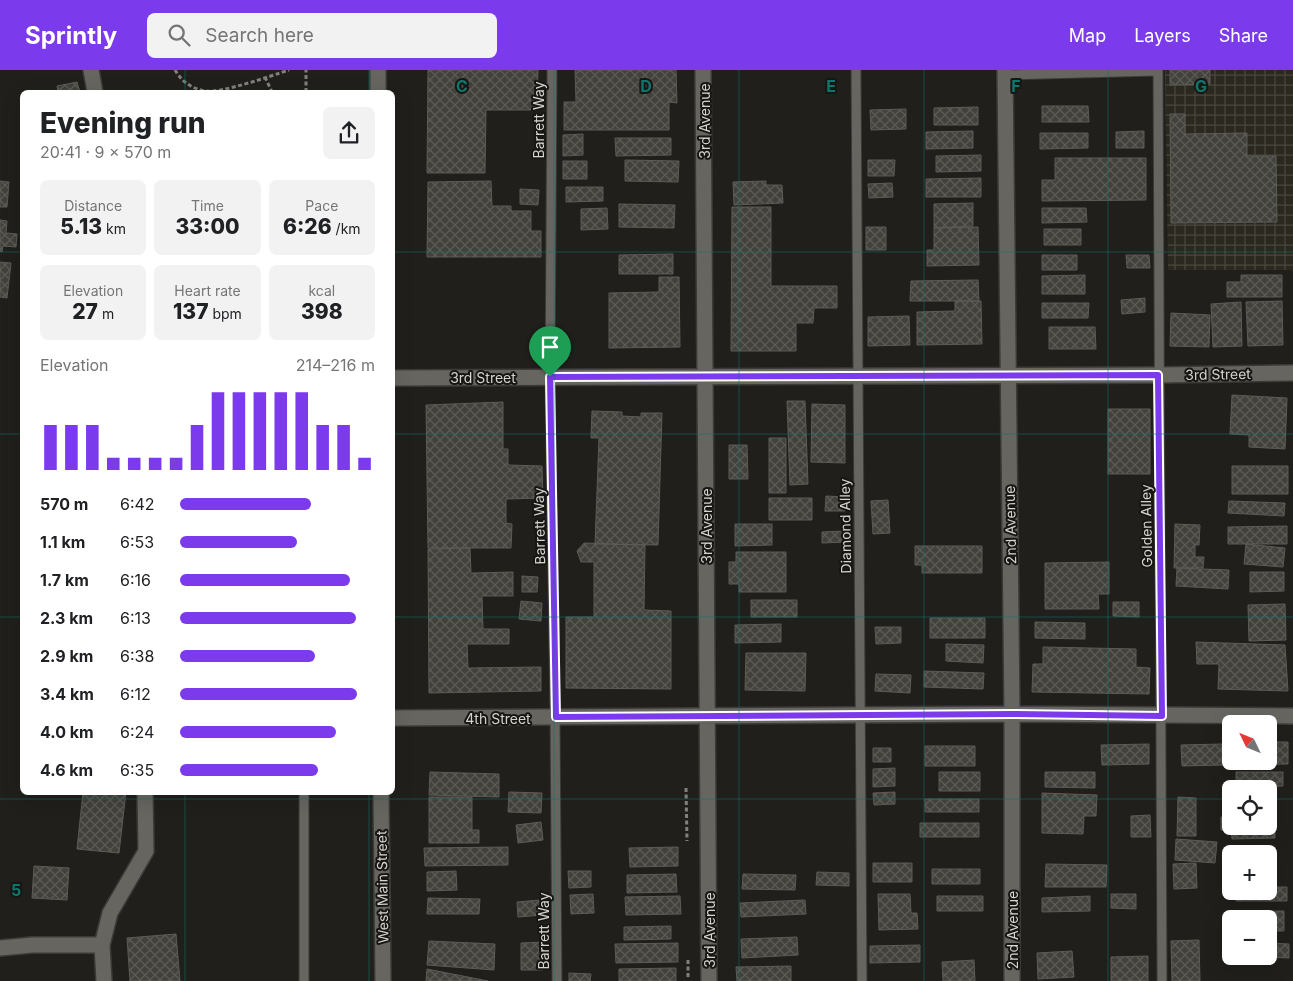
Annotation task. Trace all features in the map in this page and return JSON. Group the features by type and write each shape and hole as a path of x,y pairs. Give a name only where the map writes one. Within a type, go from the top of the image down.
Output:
{"street":[{"path":"91,70 95,90"},
{"path":"378,70 378,90"},
{"name":"3rd Avenue","path":"703,70 709,981"},
{"name":"2nd Avenue","path":"1005,72 1012,714 1012,981"},
{"name":"3rd Street","path":"395,378 1293,373"},
{"name":"4th Street","path":"395,718 1012,714 1293,716"},
{"path":"104,981 102,945 110,913 146,850 145,795"},
{"name":"West Main Street","path":"381,795 383,981"},
{"path":"0,948 32,945 102,945"}],"lane":[{"name":"Barrett Way","path":"552,70 550,377 556,717 557,981"},
{"name":"Diamond Alley","path":"856,70 862,981"},
{"path":"1005,72 1158,71"},
{"name":"Golden Alley","path":"1158,71 1162,981"},
{"path":"304,795 304,981"}],"path":[{"path":"175,70 184,82 200,90"},
{"path":"221,90 289,70"},
{"path":"306,70 306,90"},
{"path":"265,77 271,90"},
{"path":"686,788 687,841"},
{"path":"688,960 688,981"}],"shaded area":[{"path":"1165,70 1293,70 1293,273 1291,270 1168,270"}],"building":[{"path":"428,70 538,70 537,110 486,110 485,173 427,173"},
{"path":"575,70 676,70 677,103 669,102 669,130 564,130 564,102 576,102"},
{"path":"1170,70 1210,70 1210,84 1170,85"},
{"path":"77,82 79,90 58,90 57,86"},
{"path":"1042,106 1088,106 1089,122 1042,122"},
{"path":"978,107 978,125 934,125 934,108"},
{"path":"906,109 906,129 871,130 870,110"},
{"path":"1170,114 1185,114 1185,134 1247,133 1247,156 1276,156 1277,222 1171,223"},
{"path":"973,131 973,148 926,149 926,132"},
{"path":"1144,131 1144,148 1116,148 1116,132"},
{"path":"1040,133 1088,133 1088,148 1040,149"},
{"path":"583,134 583,155 563,156 563,135"},
{"path":"615,138 671,138 671,155 616,156"},
{"path":"981,155 981,171 936,172 936,156"},
{"path":"1055,158 1146,158 1146,200 1042,201 1042,180 1055,180"},
{"path":"625,160 679,161 678,182 625,181"},
{"path":"868,160 895,160 894,176 868,176"},
{"path":"563,161 587,161 587,179 563,179"},
{"path":"981,178 981,197 926,197 926,179"},
{"path":"0,181 9,182 7,207 0,207"},
{"path":"491,181 492,206 511,206 511,211 531,211 531,231 541,231 541,257 427,257 428,182"},
{"path":"766,181 766,185 782,185 783,203 734,205 733,182"},
{"path":"892,183 893,197 869,198 868,184"},
{"path":"566,187 603,187 603,201 566,202"},
{"path":"520,189 539,190 538,205 520,204"},
{"path":"973,203 973,226 934,228 934,204"},
{"path":"619,204 675,205 674,228 619,227"},
{"path":"732,207 771,207 771,286 837,286 837,308 814,308 813,323 796,323 796,351 731,351"},
{"path":"607,208 608,229 581,230 581,209"},
{"path":"1042,208 1086,208 1087,222 1042,223"},
{"path":"0,220 7,221 6,233 17,234 16,247 3,246 2,252 0,251"},
{"path":"866,227 886,227 886,250 866,250"},
{"path":"978,227 979,265 927,266 927,250 934,250 934,228"},
{"path":"1044,229 1081,229 1081,245 1044,245"},
{"path":"673,254 673,274 619,274 619,255"},
{"path":"1042,255 1077,255 1077,270 1042,270"},
{"path":"1126,255 1149,255 1150,268 1127,268"},
{"path":"0,262 11,263 7,298 0,297"},
{"path":"1085,275 1085,294 1042,294 1042,276"},
{"path":"1241,275 1282,275 1282,297 1227,297 1227,282 1241,282"},
{"path":"659,277 679,277 680,347 609,348 609,293 659,292"},
{"path":"978,280 979,301 910,301 911,281"},
{"path":"1145,298 1145,312 1122,314 1121,300"},
{"path":"955,301 981,301 982,344 917,345 917,312 955,311"},
{"path":"1282,301 1283,345 1248,346 1246,302"},
{"path":"1241,302 1242,346 1213,347 1211,304"},
{"path":"1042,303 1089,303 1088,318 1042,318"},
{"path":"1171,313 1210,315 1209,347 1170,346"},
{"path":"909,316 910,345 868,346 868,317"},
{"path":"1049,327 1095,327 1096,349 1049,349"},
{"path":"1232,395 1287,398 1285,449 1249,447 1249,435 1230,434"},
{"path":"787,401 805,401 808,484 790,485"},
{"path":"503,402 503,449 508,449 508,465 542,466 543,498 506,499 506,523 512,524 511,548 428,548 426,405"},
{"path":"812,404 845,405 845,463 811,462"},
{"path":"1108,409 1150,409 1150,474 1108,474"},
{"path":"592,411 622,412 622,416 641,417 641,413 662,413 658,545 595,544 599,438 591,438"},
{"path":"769,438 786,438 786,493 769,493"},
{"path":"729,445 747,445 748,479 729,479"},
{"path":"1232,466 1288,466 1288,494 1232,494"},
{"path":"826,496 846,497 845,511 825,511"},
{"path":"769,498 812,498 812,520 769,520"},
{"path":"888,500 890,533 873,534 871,501"},
{"path":"1229,501 1285,503 1284,516 1228,513"},
{"path":"735,524 772,524 772,545 735,546"},
{"path":"1175,524 1200,525 1199,545 1195,545 1195,557 1204,557 1203,568 1174,568"},
{"path":"1287,526 1287,544 1228,544 1228,527"},
{"path":"844,531 845,542 822,543 822,532"},
{"path":"584,543 645,545 644,610 671,611 671,689 566,688 566,617 594,617 594,562 581,562 577,551"},
{"path":"1246,544 1285,548 1283,567 1244,564"},
{"path":"915,546 982,546 982,573 922,573 922,565 915,565"},
{"path":"470,548 471,573 513,572 513,596 482,596 483,629 509,629 509,644 467,644 468,668 541,667 541,691 429,693 428,549"},
{"path":"736,552 786,552 786,592 739,592 739,584 729,584 729,562 736,562"},
{"path":"1109,562 1109,594 1098,594 1099,609 1045,609 1045,563"},
{"path":"1177,568 1229,570 1228,589 1176,586"},
{"path":"1250,572 1284,572 1284,591 1250,592"},
{"path":"522,576 538,577 537,592 522,592"},
{"path":"751,600 797,600 797,617 751,617"},
{"path":"521,601 542,603 541,621 519,619"},
{"path":"1113,602 1139,602 1139,617 1113,616"},
{"path":"1285,604 1286,640 1249,641 1248,605"},
{"path":"930,618 985,618 985,638 930,638"},
{"path":"1035,622 1085,623 1085,639 1035,638"},
{"path":"781,624 781,642 735,643 735,625"},
{"path":"875,627 901,627 901,643 876,644"},
{"path":"1196,642 1285,645 1288,691 1218,689 1219,664 1197,664"},
{"path":"946,644 984,645 983,663 946,661"},
{"path":"1043,647 1136,649 1136,667 1150,668 1149,694 1032,692 1033,664 1043,664"},
{"path":"746,653 806,653 805,691 745,690"},
{"path":"924,671 984,673 983,689 924,687"},
{"path":"876,674 911,675 910,693 875,691"},
{"path":"1278,742 1288,742 1288,764 1278,764"},
{"path":"1149,744 1149,764 1102,765 1101,745"},
{"path":"1222,744 1222,765 1182,766 1181,745"},
{"path":"925,746 975,746 975,766 925,766"},
{"path":"873,748 891,748 891,762 873,762"},
{"path":"895,768 895,786 873,787 873,769"},
{"path":"430,772 499,774 499,797 429,795"},
{"path":"939,772 980,772 980,791 939,791"},
{"path":"1045,772 1095,772 1095,788 1045,787"},
{"path":"1236,772 1283,772 1283,786 1277,786 1277,780 1236,780"},
{"path":"509,792 542,793 541,813 508,812"},
{"path":"895,792 895,804 874,805 873,793"},
{"path":"1042,793 1097,795 1096,816 1084,816 1083,834 1042,833"},
{"path":"83,795 126,795 119,853 77,849"},
{"path":"429,797 472,797 472,830 479,830 479,843 429,843"},
{"path":"1178,797 1196,798 1196,836 1177,836"},
{"path":"925,799 979,799 979,812 925,812"},
{"path":"1150,815 1151,837 1131,837 1131,816"},
{"path":"541,822 543,840 518,843 516,825"},
{"path":"920,823 979,823 979,837 920,837"},
{"path":"1232,835 1275,835 1275,838 1232,839"},
{"path":"1176,839 1217,842 1215,863 1175,860"},
{"path":"508,847 508,865 425,866 424,848"},
{"path":"678,847 678,866 630,867 629,848"},
{"path":"873,863 912,863 912,882 873,882"},
{"path":"1196,863 1197,888 1174,889 1173,864"},
{"path":"1046,864 1107,865 1106,887 1045,887"},
{"path":"34,866 69,868 67,900 32,898"},
{"path":"932,869 980,869 980,884 932,884"},
{"path":"456,871 457,890 427,891 427,872"},
{"path":"568,871 591,871 591,887 569,888"},
{"path":"817,872 849,873 849,886 816,885"},
{"path":"676,874 677,892 627,893 627,875"},
{"path":"743,874 796,875 795,890 742,889"},
{"path":"1277,887 1287,887 1287,901 1236,901 1277,900"},
{"path":"593,894 594,913 571,914 570,895"},
{"path":"878,894 910,894 911,913 917,913 918,929 879,930"},
{"path":"1111,894 1136,894 1136,909 1111,908"},
{"path":"680,896 681,914 626,915 625,897"},
{"path":"937,896 983,896 983,911 937,911"},
{"path":"1090,896 1090,911 1042,912 1042,898"},
{"path":"428,898 480,899 479,914 427,914"},
{"path":"540,900 542,915 518,917 517,902"},
{"path":"805,900 806,914 741,917 740,903"},
{"path":"1277,911 1284,911 1284,931 1277,931"},
{"path":"671,926 671,939 624,940 624,927"},
{"path":"176,934 180,981 130,981 127,938"},
{"path":"797,937 798,955 742,958 741,939"},
{"path":"1199,940 1200,981 1172,981 1171,941"},
{"path":"429,941 495,944 494,970 427,965"},
{"path":"543,942 543,970 521,970 521,943"},
{"path":"678,943 678,962 616,963 615,944"},
{"path":"1277,943 1289,944 1289,958 1277,958"},
{"path":"920,945 920,962 870,963 870,946"},
{"path":"1072,951 1074,977 1038,979 1037,953"},
{"path":"1148,956 1148,981 1111,981 1111,957"},
{"path":"974,960 975,981 943,981 942,962"},
{"path":"791,966 791,981 737,981 736,967"},
{"path":"676,968 676,981 619,981 619,969"},
{"path":"427,969 488,981 426,981"},
{"path":"569,973 591,974 590,981 569,981"}],"route":[{"path":"1158,375 1162,716 1012,714 556,717 550,377 1158,375"}]}
